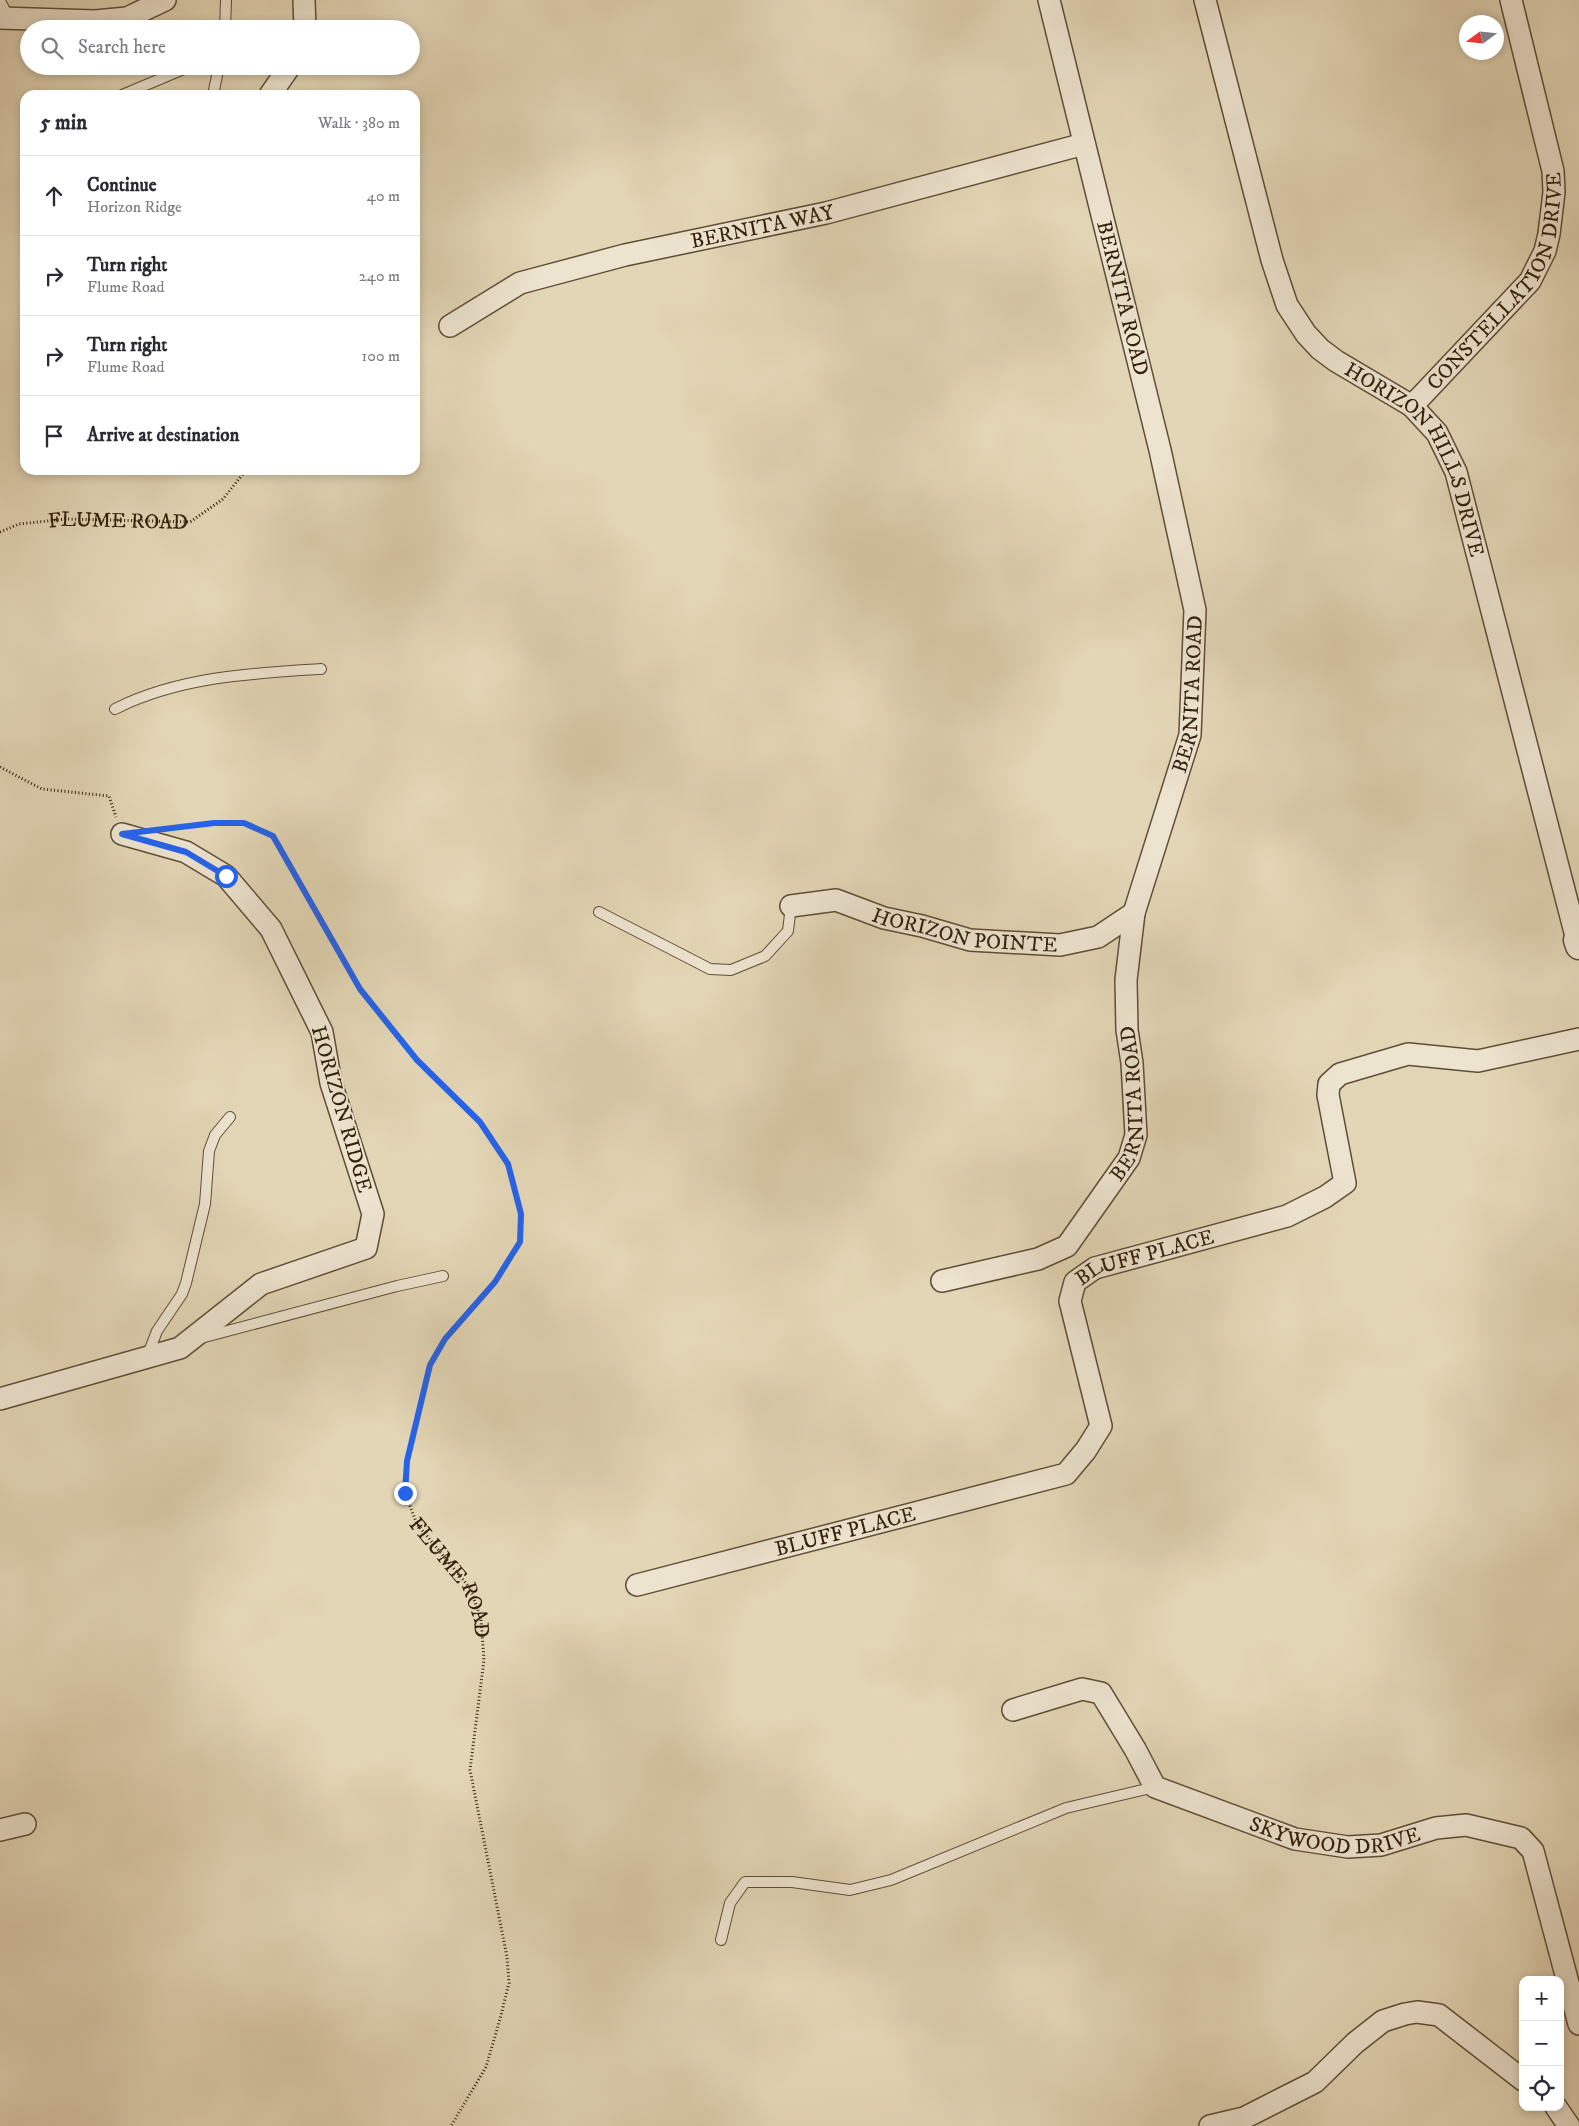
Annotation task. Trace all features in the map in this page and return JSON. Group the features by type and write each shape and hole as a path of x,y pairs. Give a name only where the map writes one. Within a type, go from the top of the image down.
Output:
{"street":[{"path":"106,20 127,18 165,0"},
{"path":"304,0 305,20"},
{"name":"BERNITA ROAD","path":"942,1281 1038,1259 1067,1246 1129,1158 1136,1135 1132,1063 1127,1030 1126,980 1134,913 1190,734 1195,610 1160,450 1049,0"},
{"name":"HORIZON HILLS DRIVE","path":"1205,0 1270,254 1287,305 1306,334 1336,362 1412,406 1436,433 1456,472 1578,942"},
{"name":"CONSTELLATION DRIVE","path":"1412,406 1530,281 1550,234 1554,192 1553,171 1511,0"},
{"path":"3,13 84,20"},
{"path":"273,90 284,75"},
{"name":"BERNITA WAY","path":"450,326 520,283 625,256 826,213 1084,144"},
{"name":"HORIZON RIDGE","path":"0,1399 180,1348 261,1284 366,1248 373,1214 331,1083 322,1032 270,929 226,876 186,852 122,834"},
{"name":"HORIZON POINTE","path":"791,906 836,900 884,918 922,926 970,940 1060,944 1098,938 1134,913"},
{"name":"BLUFF PLACE","path":"637,1585 1066,1474 1086,1450 1100,1426 1070,1301 1075,1282 1095,1268 1288,1216 1325,1197 1345,1183 1328,1095 1329,1084 1340,1074 1408,1054 1478,1061 1579,1039"},
{"path":"1013,1710 1082,1689 1102,1693 1155,1787"},
{"name":"SKYWOOD DRIVE","path":"1155,1787 1295,1838 1348,1847 1381,1845 1436,1828 1466,1824 1522,1838 1533,1851 1579,2024"},
{"path":"0,1830 25,1824"},
{"path":"1210,2126 1244,2118 1315,2082 1355,2043 1383,2021 1417,2012 1439,2014 1519,2077"},
{"path":"1559,2111 1570,2126"}],"lane":[{"path":"225,20 226,0"},
{"path":"134,90 170,75"},
{"path":"214,90 217,75"},
{"path":"115,709 133,700 159,692 244,674 321,669"},
{"path":"599,912 710,969 731,970 765,956 788,931 791,906"},
{"path":"147,1358 157,1331 182,1294 186,1283 205,1204 209,1151 215,1135 230,1117"},
{"path":"190,1340 397,1286 443,1276"},
{"path":"721,1940 730,1903 745,1882 792,1882 850,1890 891,1880 1066,1808 1155,1787"}],"path":[{"name":"FLUME ROAD","path":"0,532 19,524 66,519 190,522 223,498 242,475"},
{"path":"0,767 42,788 109,796 122,834"},
{"name":"FLUME ROAD","path":"170,828 214,823 244,823 273,836 360,989 417,1060 480,1122 508,1164 521,1214 520,1242 495,1282 445,1339 430,1365 407,1461 405,1493 417,1524 470,1588 481,1619 484,1660 470,1770 507,1957 509,1982 486,2067 451,2126"}],"route":[{"path":"226,876 186,852 122,834 214,823 244,823 273,836 360,989 417,1060 480,1122 508,1164 521,1214 520,1242 495,1282 445,1339 430,1365 407,1461 405,1493"}]}
